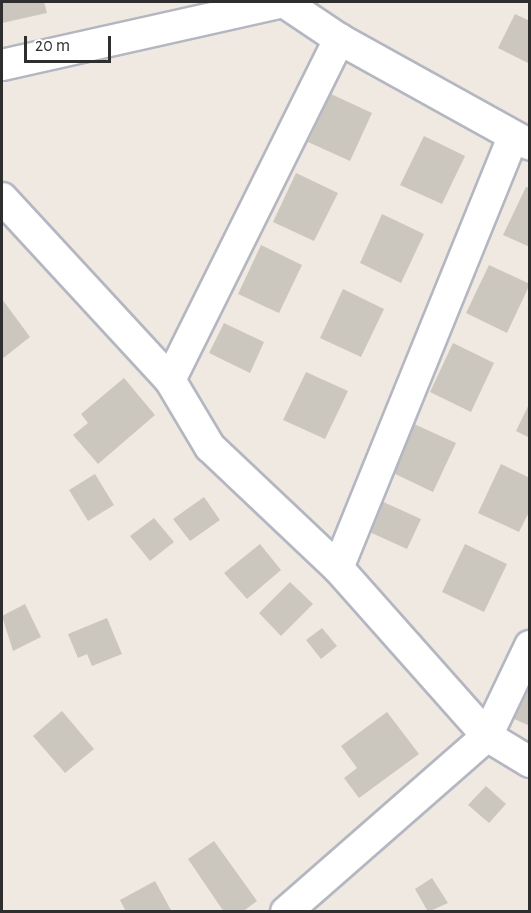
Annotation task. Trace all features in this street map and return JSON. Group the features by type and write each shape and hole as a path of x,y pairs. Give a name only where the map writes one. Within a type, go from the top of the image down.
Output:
{"street":[{"path":"2,65 284,2 339,39 521,142 338,568"},
{"path":"170,380 339,39"},
{"path":"5,211 170,380 210,447 338,568 487,736 530,762"},
{"path":"286,912 487,736 530,646"}],"building":[{"path":"2,2 44,2 47,13 2,23"},
{"path":"515,14 530,21 530,64 498,48"},
{"path":"331,94 372,113 350,161 308,142"},
{"path":"424,136 465,156 442,204 400,185"},
{"path":"296,173 338,193 314,241 273,222"},
{"path":"526,187 530,188 530,247 503,235"},
{"path":"382,214 424,234 401,283 360,263"},
{"path":"261,245 302,265 279,313 238,294"},
{"path":"489,265 530,284 507,333 466,313"},
{"path":"343,289 384,309 361,357 320,338"},
{"path":"2,299 30,337 2,359"},
{"path":"224,323 264,342 250,373 209,353"},
{"path":"453,343 494,363 471,412 430,392"},
{"path":"306,372 348,391 325,439 283,420"},
{"path":"124,378 155,415 98,464 73,435 88,423 81,414"},
{"path":"530,402 530,438 516,431"},
{"path":"414,424 456,443 433,492 391,472"},
{"path":"501,464 530,478 530,510 519,532 478,513"},
{"path":"95,474 114,505 88,521 69,490"},
{"path":"204,497 220,520 190,541 173,519"},
{"path":"379,500 421,519 407,549 365,530"},
{"path":"154,518 174,542 150,561 130,536"},
{"path":"260,544 281,570 247,599 224,573"},
{"path":"465,544 507,564 484,612 442,592"},
{"path":"290,582 313,604 281,636 259,613"},
{"path":"25,604 41,637 13,651 2,616"},
{"path":"107,618 122,654 92,666 87,654 78,658 68,634"},
{"path":"322,628 337,646 321,659 306,640"},
{"path":"530,681 530,726 512,718"},
{"path":"62,711 94,749 65,773 33,736"},
{"path":"387,712 419,754 359,798 344,778 357,768 341,746"},
{"path":"486,786 506,804 489,823 468,805"},
{"path":"214,841 257,901 242,912 224,912 188,859"},
{"path":"432,878 448,903 428,912 415,889"},
{"path":"155,881 172,912 126,912 120,900"}]}
